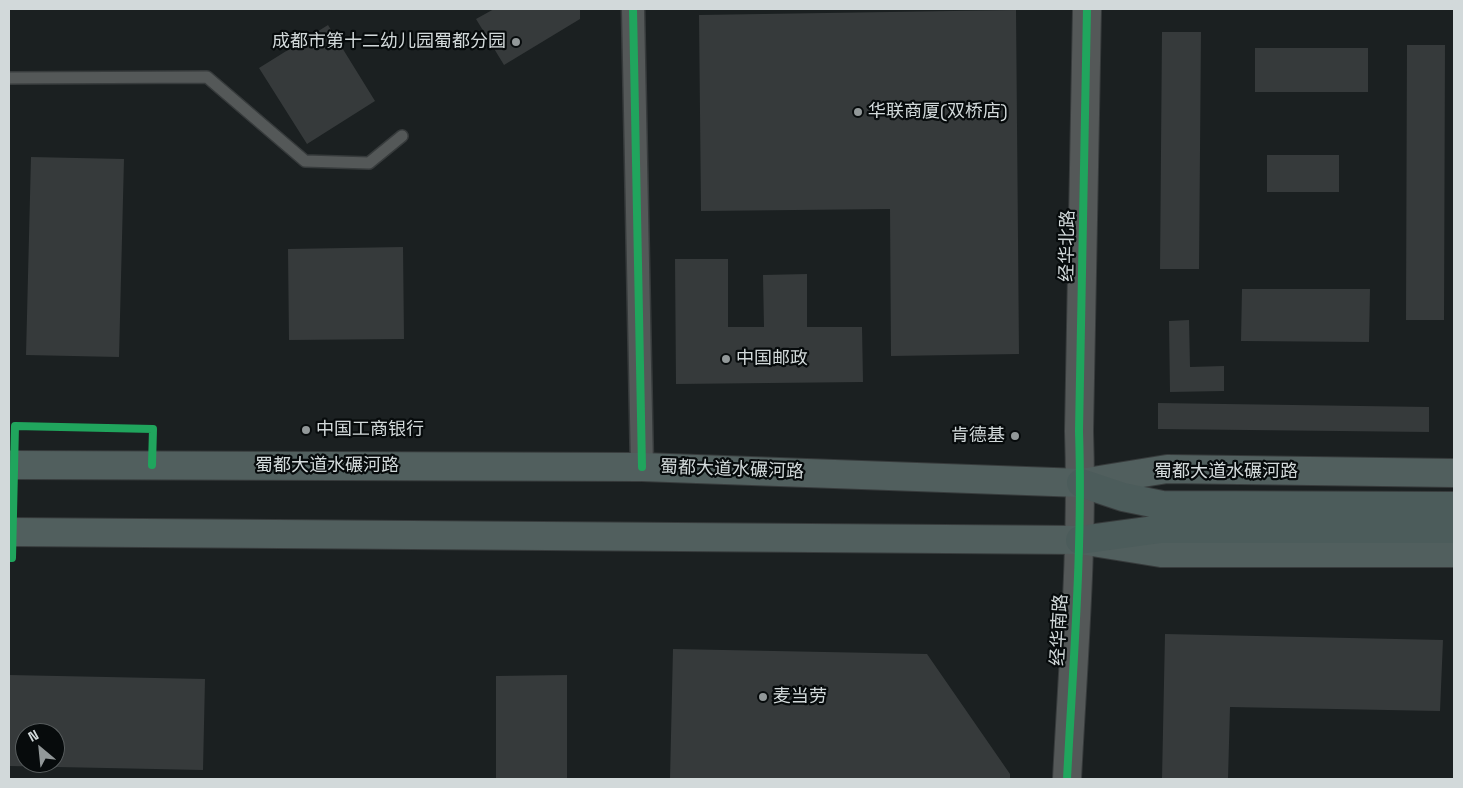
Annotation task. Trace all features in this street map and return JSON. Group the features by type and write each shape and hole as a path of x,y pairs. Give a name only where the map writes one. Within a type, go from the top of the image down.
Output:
{"highway":[{"path":"1081,483 1123,497 1162,505 1454,506"},
{"path":"1080,540 1161,529 1454,529"}],"main road":[{"name":"蜀都大道水碾河路","path":"9,465 642,467 1081,483 1167,469 1454,473"},
{"path":"9,532 1080,540 1161,554 1454,553"}],"street":[{"path":"633,9 642,467"},
{"name":"经华北路","path":"1081,483 1079,421 1087,9"},
{"name":"经华南路","path":"1067,779 1080,540 1081,483"}],"lane":[{"path":"9,78 207,77 305,161 370,164 402,136"}],"building":[{"name":"成都市第十二幼儿园蜀都分园","path":"494,9 580,9 580,19 504,65 476,19"},
{"name":"华联商厦(双桥店)","path":"1016,10 1019,354 891,356 890,209 701,211 699,15"},
{"path":"328,25 375,101 307,144 259,68"},
{"path":"1162,32 1201,32 1199,269 1160,269"},
{"path":"1407,45 1445,45 1444,320 1406,320"},
{"path":"1255,48 1368,48 1368,92 1255,92"},
{"path":"1267,155 1339,155 1339,192 1267,192"},
{"path":"31,157 124,159 119,357 26,355"},
{"path":"403,247 404,339 289,340 288,249"},
{"path":"675,259 728,259 728,327 764,327 763,275 807,274 807,327 862,327 863,382 676,384"},
{"path":"1242,289 1370,289 1369,342 1241,341"},
{"path":"1189,320 1190,367 1224,366 1224,391 1170,392 1169,321"},
{"path":"1158,403 1429,407 1429,432 1158,429"},
{"path":"1165,634 1443,640 1440,711 1230,707 1228,779 1162,779"},
{"path":"673,649 927,654 1010,774 1010,779 670,779"},
{"path":"9,675 205,679 203,770 65,767 65,723 15,723 15,766 9,766"},
{"path":"567,675 567,779 496,779 496,676"}],"cycle path":[{"path":"633,9 642,467"},
{"path":"1067,779 1079,562 1079,431 1087,9"},
{"path":"9,558 12,558 15,426 153,429 152,465"}],"place":[{"name":"成都市第十二幼儿园蜀都分园","path":"516,42"},
{"name":"华联商厦(双桥店)","path":"858,112"},
{"name":"中国邮政","path":"726,359"},
{"name":"中国工商银行","path":"306,430"},
{"name":"肯德基","path":"1015,436"},
{"name":"麦当劳","path":"763,697"}]}
